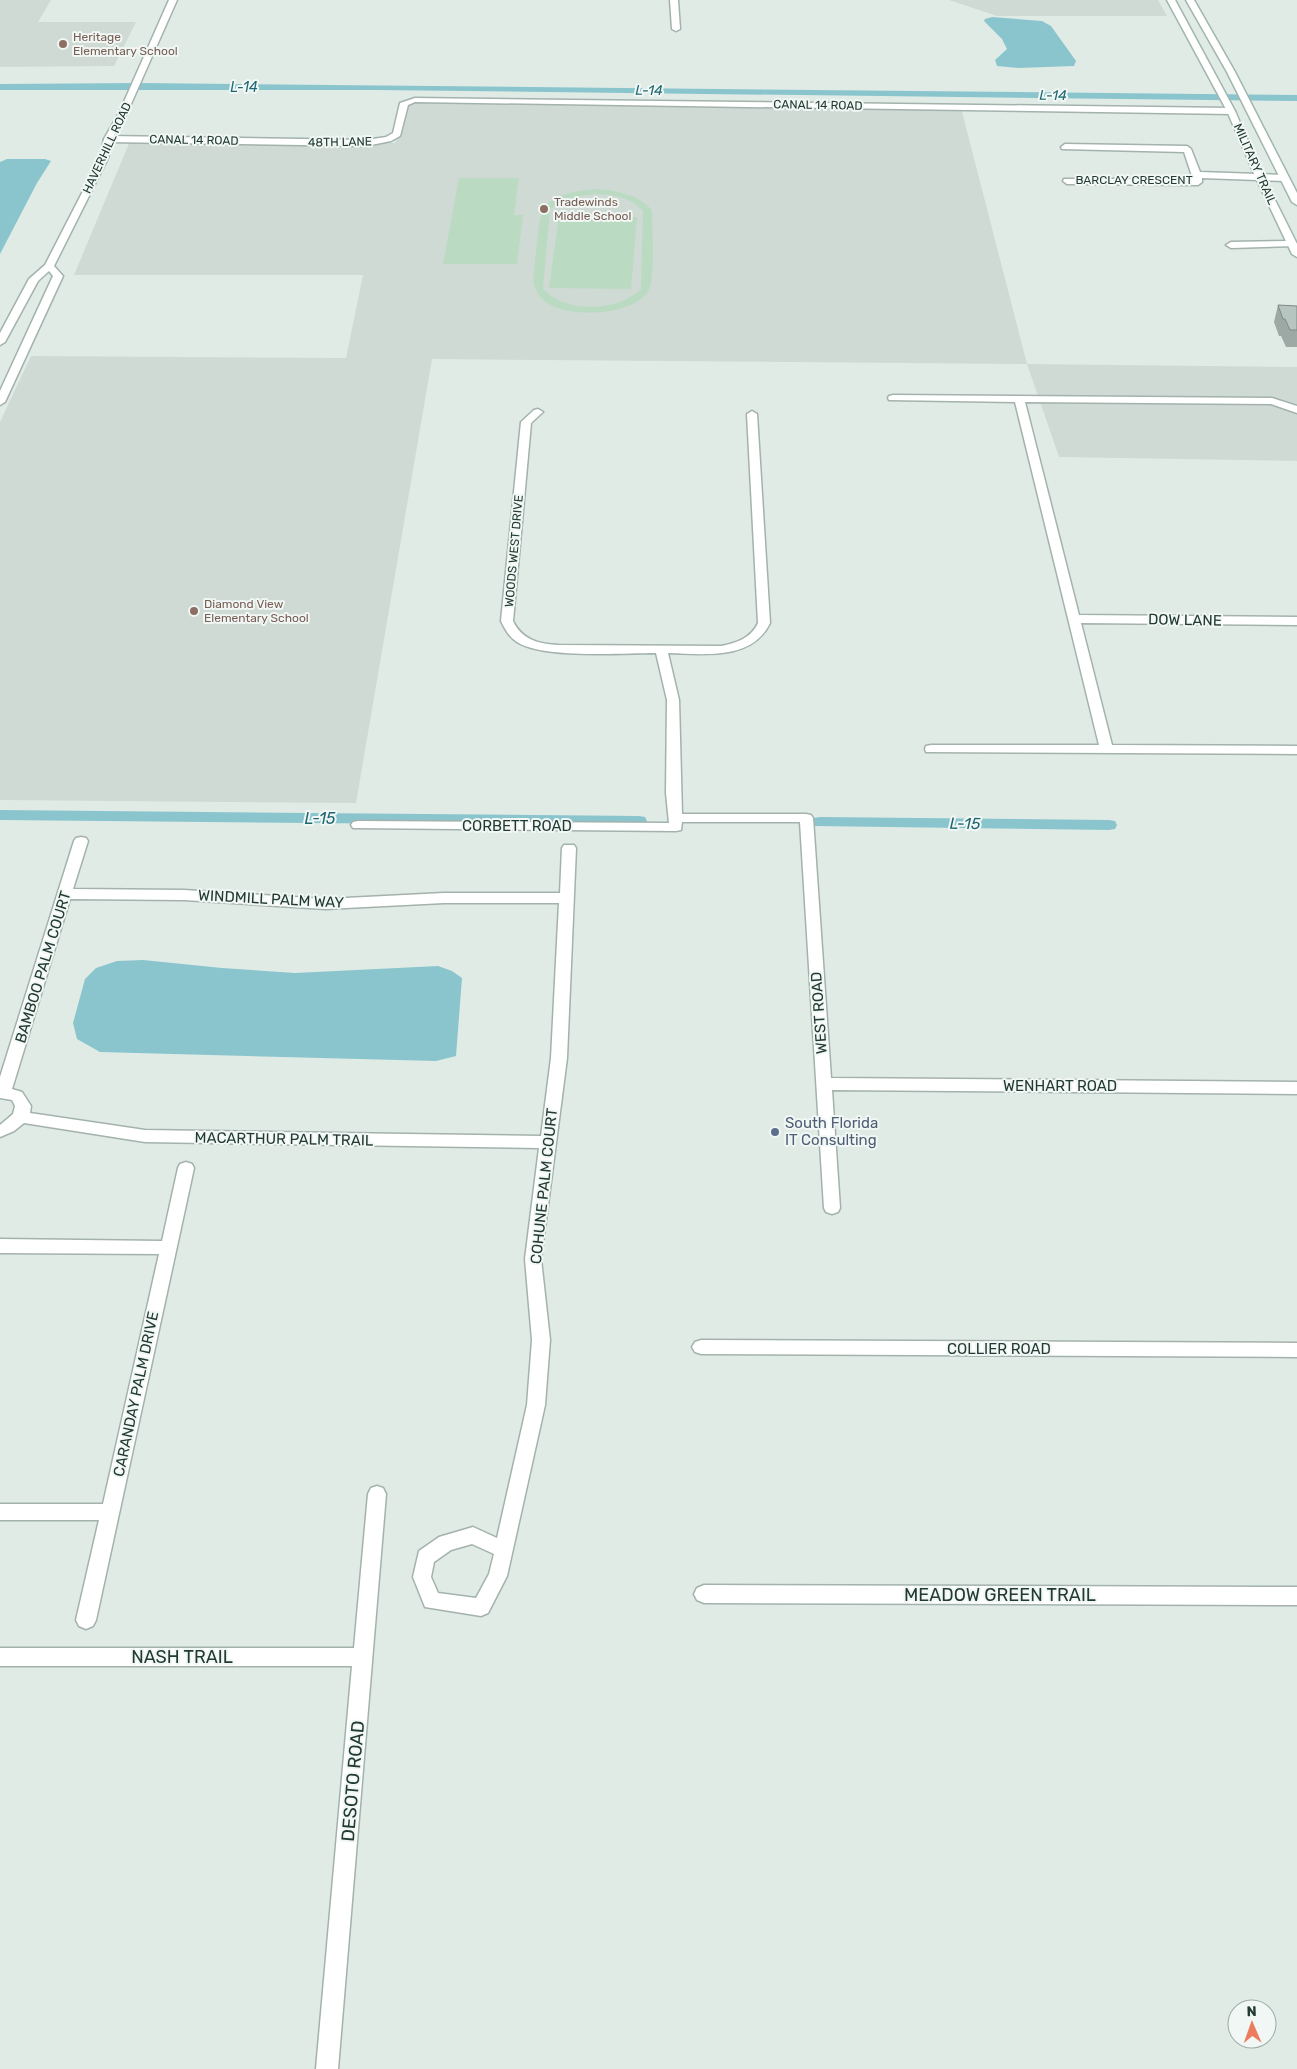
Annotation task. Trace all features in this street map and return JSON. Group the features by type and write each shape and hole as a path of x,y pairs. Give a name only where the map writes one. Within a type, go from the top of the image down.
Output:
{"street":[{"name":"HAVERHILL ROAD","path":"0,342 34,279 49,266 104,158 108,139 131,95 173,0"},
{"path":"674,0 676,29"},
{"name":"MILITARY TRAIL","path":"1171,0 1230,108 1260,178 1297,254"},
{"path":"1178,0 1191,2"},
{"name":"MILITARY TRAIL","path":"1191,2 1231,72 1297,202"},
{"path":"1177,11 1201,19"},
{"name":"CANAL 14 ROAD","path":"404,103 415,100 1230,108"},
{"name":"48TH LANE","path":"280,142 366,143 388,139 397,134 404,103"},
{"name":"CANAL 14 ROAD","path":"108,139 280,142"},
{"name":"BARCLAY CRESCENT","path":"1065,147 1186,149 1198,182 1067,181"},
{"name":"BARCLAY CRESCENT","path":"1197,176 1285,178"},
{"path":"1231,245 1292,244"},
{"path":"2,393 58,276 49,266"},
{"path":"893,398 1272,401 1297,410"},
{"path":"1019,399 1106,749"},
{"name":"WOODS WEST DRIVE","path":"538,412 526,422 507,621 512,632 523,641 549,649 730,649 754,639 764,623 752,414"},
{"name":"DOW LANE","path":"1074,619 1297,621"},
{"path":"661,650 673,700 673,793 676,822"},
{"path":"931,749 1297,750"},
{"name":"CORBETT ROAD","path":"358,825 676,822 806,818"},
{"name":"WEST ROAD","path":"806,818 832,1208"},
{"name":"BAMBOO PALM COURT","path":"2,1092 66,894 81,841"},
{"name":"COHUNE PALM COURT","path":"504,1550 473,1535 446,1543 426,1557 422,1577 432,1600 481,1607 498,1576 504,1550 536,1406 541,1340 533,1259 559,1058 569,848"},
{"name":"WINDMILL PALM WAY","path":"66,894 184,895 326,904 444,898 567,898"},
{"name":"WENHART ROAD","path":"823,1084 1297,1088"},
{"path":"0,1131 14,1124 23,1111 21,1100 17,1096 2,1092"},
{"name":"MACARTHUR PALM TRAIL","path":"20,1117 145,1136 548,1142"},
{"name":"CARANDAY PALM DRIVE","path":"86,1620 186,1168"},
{"path":"0,1246 168,1248"},
{"name":"COLLIER ROAD","path":"701,1347 1297,1350"},
{"name":"DESOTO ROAD","path":"327,2069 377,1494"},
{"path":"0,1512 110,1512"},
{"name":"MEADOW GREEN TRAIL","path":"704,1594 1297,1596"},
{"name":"NASH TRAIL","path":"0,1657 363,1657"}],"shaded area":[{"name":"Heritage Elementary School","path":"0,0 51,0 38,22 136,22 114,66 0,67"},
{"path":"949,0 1158,0 1167,16 997,16"},
{"path":"409,102 961,108 1027,364 432,359 356,803 0,800 0,422 31,356 346,358 363,275 74,275 130,141 395,143"},
{"path":"1027,364 1297,367 1297,461 1059,457"}],"green space":[{"path":"459,178 519,178 514,215 523,215 517,264 443,264"},
{"path":"597,189 627,194 640,200 652,210 653,254 650,287 647,293 638,301 614,310 584,312 557,308 541,298 533,281 542,213 549,203 561,195","holes":["597,194 616,196 628,200 643,211 641,289 631,297 605,306 578,306 565,303 543,289 550,210 560,202"]},
{"path":"559,216 637,217 631,289 549,288"}],"water":[{"path":"992,17 1042,21 1051,26 1076,61 1074,66 1018,68 997,66 995,60 1007,49 1002,39 984,21"},
{"path":"7,159 45,159 51,161 37,183 0,254 0,162"},
{"path":"143,960 295,973 438,966 452,971 462,978 456,1056 436,1061 100,1052 77,1039 73,1023 85,979 96,968 117,961"}],"building":[{"path":"1278,305 1297,306 1297,330 1290,330 1285,319 1283,319"}],"waterway":[{"name":"L-14","path":"0,87 375,87 1297,98"},
{"name":"L-15","path":"0,815 639,821"},
{"name":"L-15","path":"820,822 1109,825"}],"place":[{"name":"Heritage Elementary School","path":"63,44"},
{"name":"Tradewinds Middle School","path":"544,209"},
{"name":"Diamond View Elementary School","path":"194,611"},
{"name":"South Florida IT Consulting","path":"775,1132"}]}
